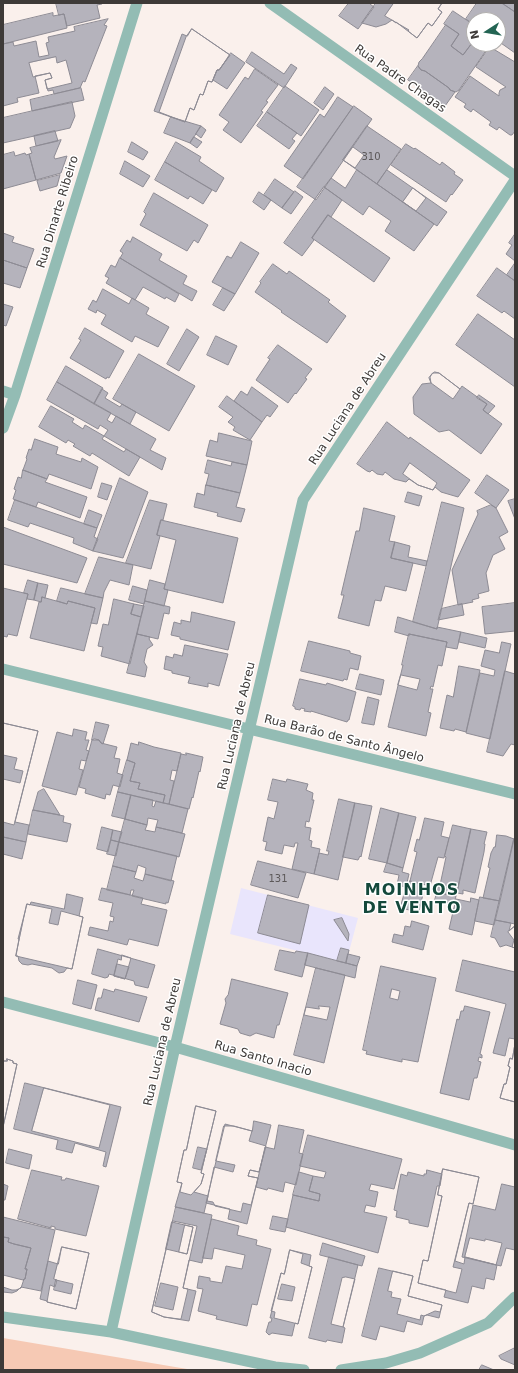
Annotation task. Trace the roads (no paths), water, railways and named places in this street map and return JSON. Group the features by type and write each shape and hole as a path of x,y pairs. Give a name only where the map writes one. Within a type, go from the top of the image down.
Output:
{"street":[{"name":"Rua Dinarte Ribeiro","path":"3,428 15,395 137,3"},
{"name":"Rua Padre Chagas","path":"270,3 515,176"},
{"name":"Rua Luciana de Abreu","path":"111,1332 175,1047 303,500 515,180"},
{"path":"3,391 15,395"},
{"name":"Rua Barão de Santo Ângelo","path":"3,669 515,794"},
{"name":"Rua Santo Inacio","path":"3,1002 175,1047 515,1145"},
{"path":"341,1370 386,1363 420,1353 488,1323 515,1297"},
{"path":"3,1317 111,1332 272,1368 304,1370"}],"district":[{"name":"MOINHOS DE VENTO","path":"412,900"}]}
